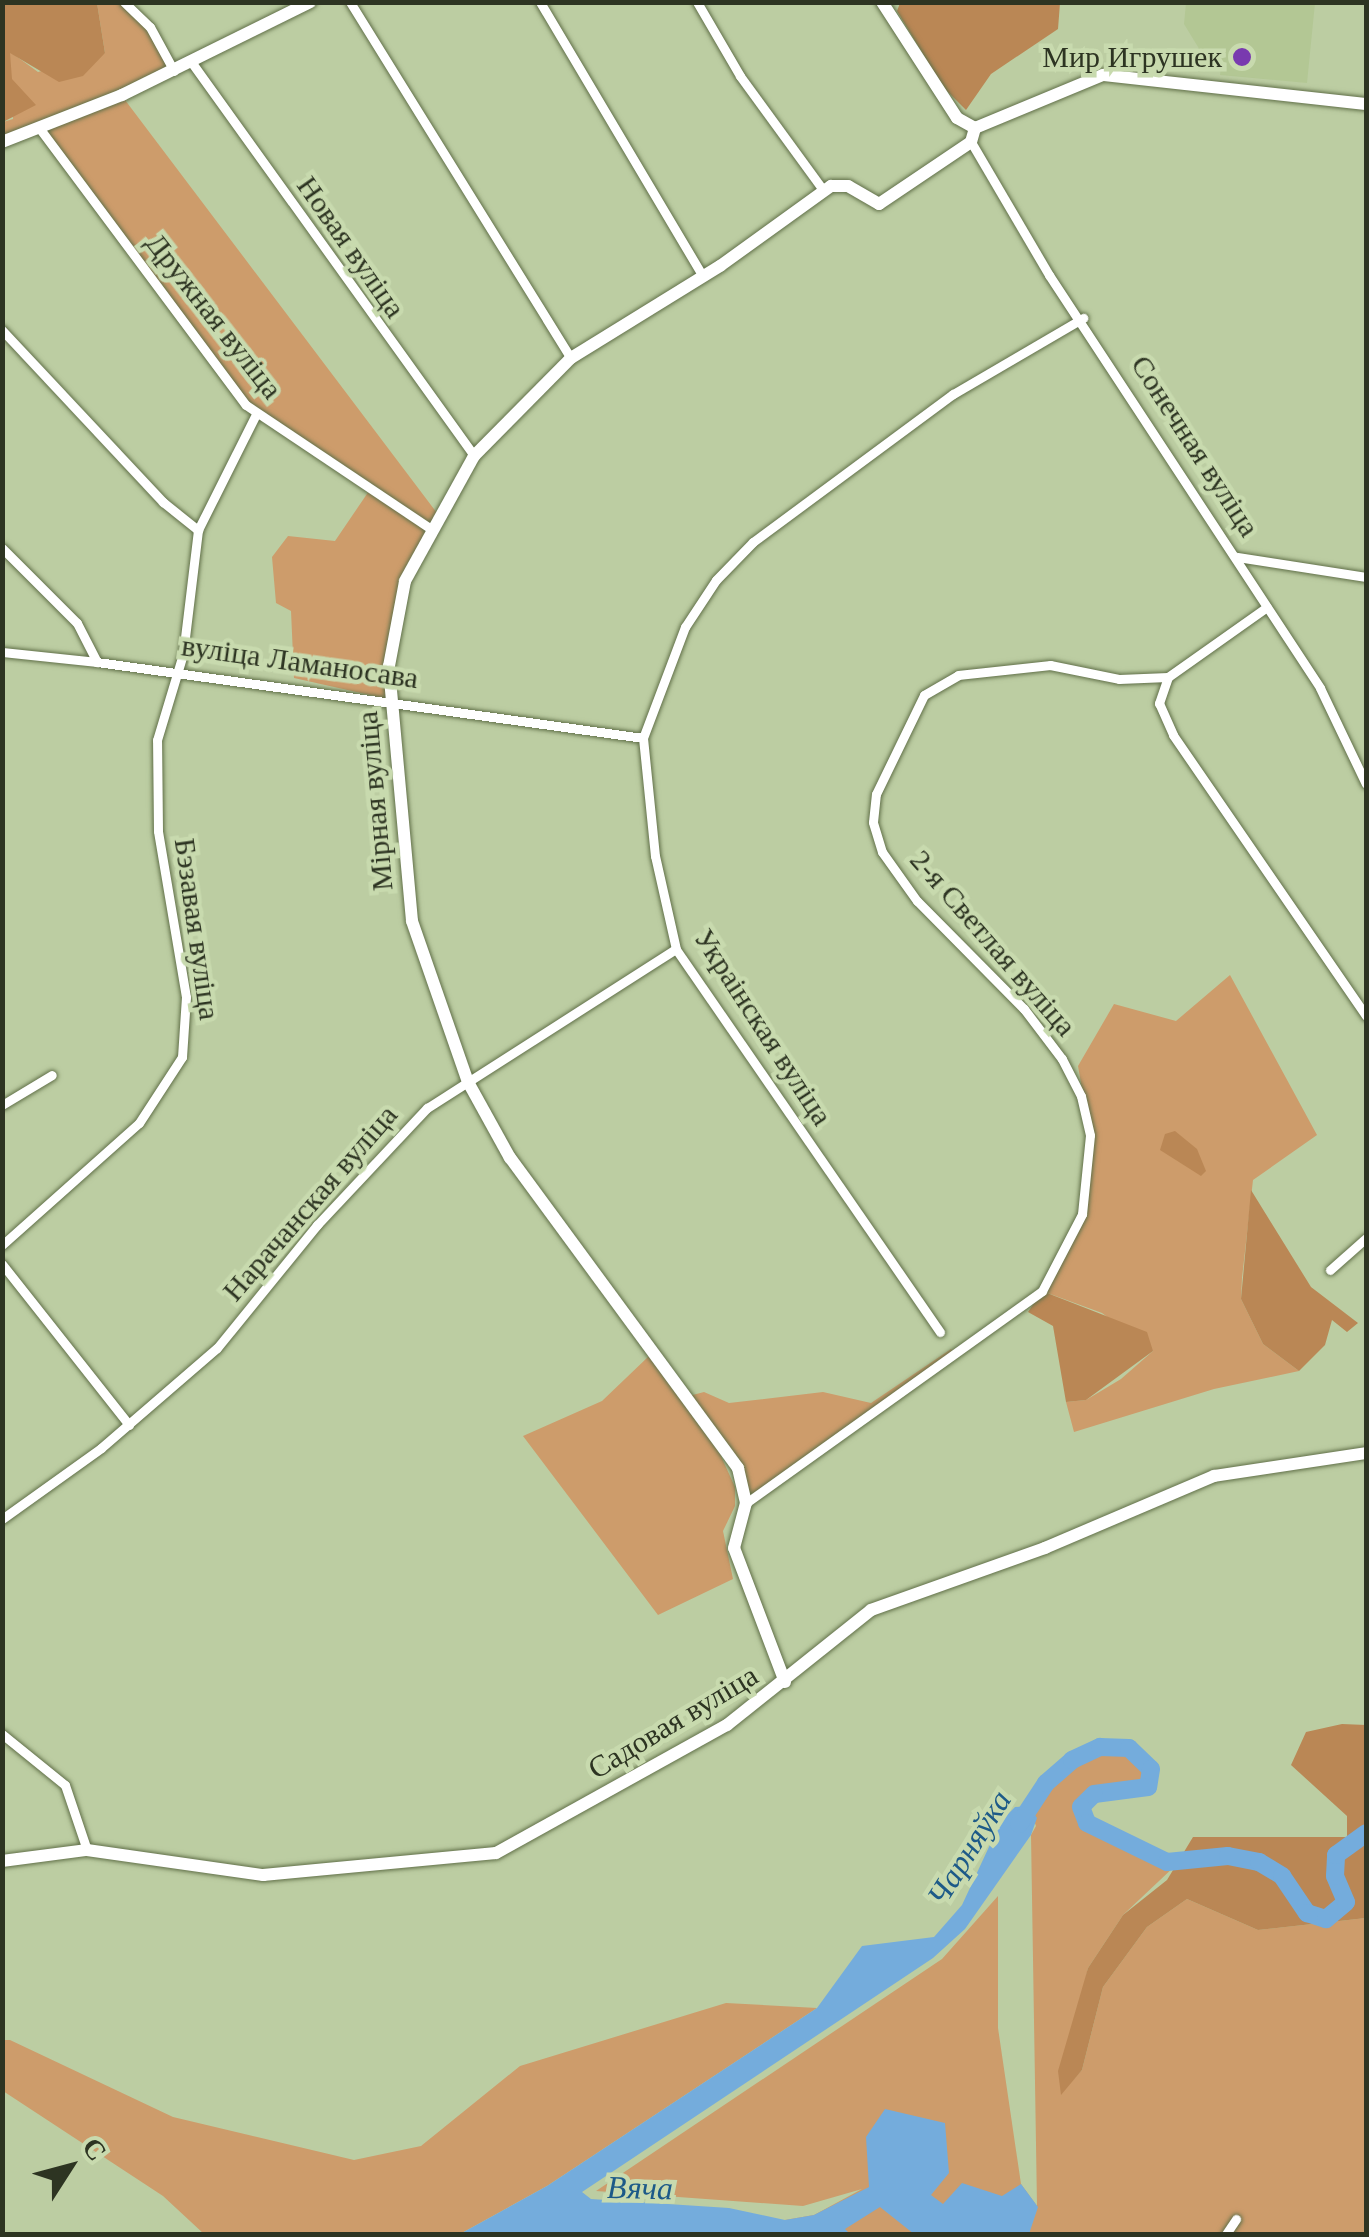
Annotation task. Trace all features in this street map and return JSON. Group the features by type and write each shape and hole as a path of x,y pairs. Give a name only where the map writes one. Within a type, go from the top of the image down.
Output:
{"street":[{"path":"124,2 138,14 174,71"},
{"path":"2,142 192,63 310,2"},
{"path":"350,2 570,358"},
{"path":"540,2 702,276"},
{"path":"696,2 740,76 824,191 839,184 879,204 972,132 1102,75 1366,104"},
{"name":"Сонечная вуліца","path":"882,2 957,118 972,132 1019,228 1082,318 1320,688 1366,784"},
{"name":"Новая вуліца","path":"192,63 474,456"},
{"name":"Дружная вуліца","path":"40,129 256,414 434,530"},
{"name":"Мірная вуліца","path":"746,1503 744,1481 726,1448 510,1158 468,1082 412,921 390,666 405,581 474,456 570,358 702,276 824,191"},
{"name":"Украінская вуліца","path":"940,1332 676,949 654,856 643,738 685,627 716,580 753,542 953,394 1082,318"},
{"path":"2,330 163,502 198,530"},
{"name":"Бэзавая вуліца","path":"2,1245 140,1123 182,1057 186,997 155,784 161,721 180,668 198,530 256,414"},
{"path":"2,548 77,623 96,662"},
{"path":"1238,557 1366,577"},
{"path":"1266,607 1168,677 1159,703 1172,735 1366,1016"},
{"name":"вуліца Ламаносава","path":"2,652 180,668 643,738"},
{"name":"2-я Светлая вуліца","path":"746,1503 1042,1291 1082,1214 1089,1178 1084,1109 1062,1059 1024,1008 889,866 873,822 885,764 924,695 944,678 1050,664 1118,678 1168,677"},
{"name":"Нарачанская вуліца","path":"2,1519 129,1425 217,1348 317,1225 426,1108 676,949"},
{"path":"2,1105 52,1075"},
{"path":"1330,1270 1366,1238"},
{"path":"2,1264 129,1425"},
{"name":"Садовая вуліца","path":"2,1861 87,1850 246,1875 496,1853 727,1725 786,1682 854,1620 897,1598 1046,1548 1214,1476 1366,1453"},
{"path":"746,1503 734,1548 786,1682"},
{"path":"2,1734 65,1785 87,1850"},
{"path":"1226,2234 1236,2219"}],"shaded area":[{"path":"3,3 97,3 105,53 83,76 59,82 10,53 12,79 36,105 3,122"},
{"path":"97,3 124,3 138,13 174,71 122,96 440,517 405,581 389,666 392,700 294,678 291,611 276,603 272,557 288,536 335,541 371,488 256,414 40,130 3,144 3,122 13,119 9,51 38,72 105,53"},
{"path":"900,3 1060,3 1058,29 991,74 966,110 943,87 897,11"},
{"path":"1186,3 1315,3 1307,83 1220,75 1221,67 1209,65 1184,24"},
{"path":"1230,975 1317,1135 1253,1180 1242,1278 1241,1299 1263,1344 1299,1371 1214,1389 1074,1432 1066,1402 1086,1400 1121,1379 1153,1351 1102,1313 1042,1291 1082,1214 1090,1135 1078,1066 1114,1004 1176,1021"},
{"path":"1175,1131 1197,1149 1206,1171 1201,1176 1160,1150 1165,1134"},
{"path":"1251,1190 1311,1287 1358,1323 1347,1332 1332,1320 1325,1345 1299,1371 1263,1344 1241,1299"},
{"path":"1042,1291 1147,1332 1153,1351 1086,1400 1066,1402 1053,1326 1028,1312"},
{"path":"951,1349 957,1357 746,1503 746,1491 689,1396 704,1392 729,1403 823,1392 871,1403"},
{"path":"649,1356 720,1454 735,1487 735,1506 723,1531 733,1579 658,1615 523,1436 602,1401"},
{"path":"1342,1724 1366,1725 1366,1918 1258,1930 1187,1899 1147,1927 1103,1987 1082,2070 1061,2095 1058,2071 1088,1968 1123,1915 1167,1880 1193,1837 1347,1837 1347,1816 1291,1765 1306,1732"},
{"path":"1113,1745 1139,1753 1151,1778 1139,1792 1094,1794 1082,1815 1094,1828 1177,1864 1123,1915 1088,1968 1061,2093 1082,2070 1103,1987 1147,1927 1187,1899 1258,1930 1366,1918 1366,2234 850,2234 785,2220 814,2215 862,2189 803,2206 596,2191 942,1959 998,1896 998,2028 1021,2184 1037,2206 1031,1835 1036,1826 1029,1806 1072,1760"},
{"path":"726,2003 817,2008 547,2186 460,2234 204,2234 163,2196 3,2091 2,2040 10,2040 173,2117 354,2160 421,2146 520,2066"}],"water":[{"path":"1029,1806 1037,1818 1031,1835 965,1929 933,1958 582,2192 591,2199 729,2208 785,2220 814,2215 869,2187 866,2137 885,2109 945,2123 949,2173 931,2195 943,2204 962,2183 1002,2196 1021,2184 1038,2207 1029,2234 914,2234 880,2207 845,2229 850,2234 460,2234 547,2186 817,2008 862,1946 934,1937 962,1905 1001,1821 1015,1807"}],"waterway":[{"name":"Чарняўка","path":"1019,1824 1046,1783 1072,1760 1100,1747 1129,1748 1151,1769 1148,1787 1094,1794 1081,1807 1087,1823 1167,1862 1228,1856 1259,1862 1282,1876 1307,1913 1326,1919 1346,1902 1335,1876 1336,1855 1366,1833"}],"place":[{"name":"Мир Игрушек","path":"1242,57"}],"water label":[{"name":"Вяча","path":"640,2188"}]}
